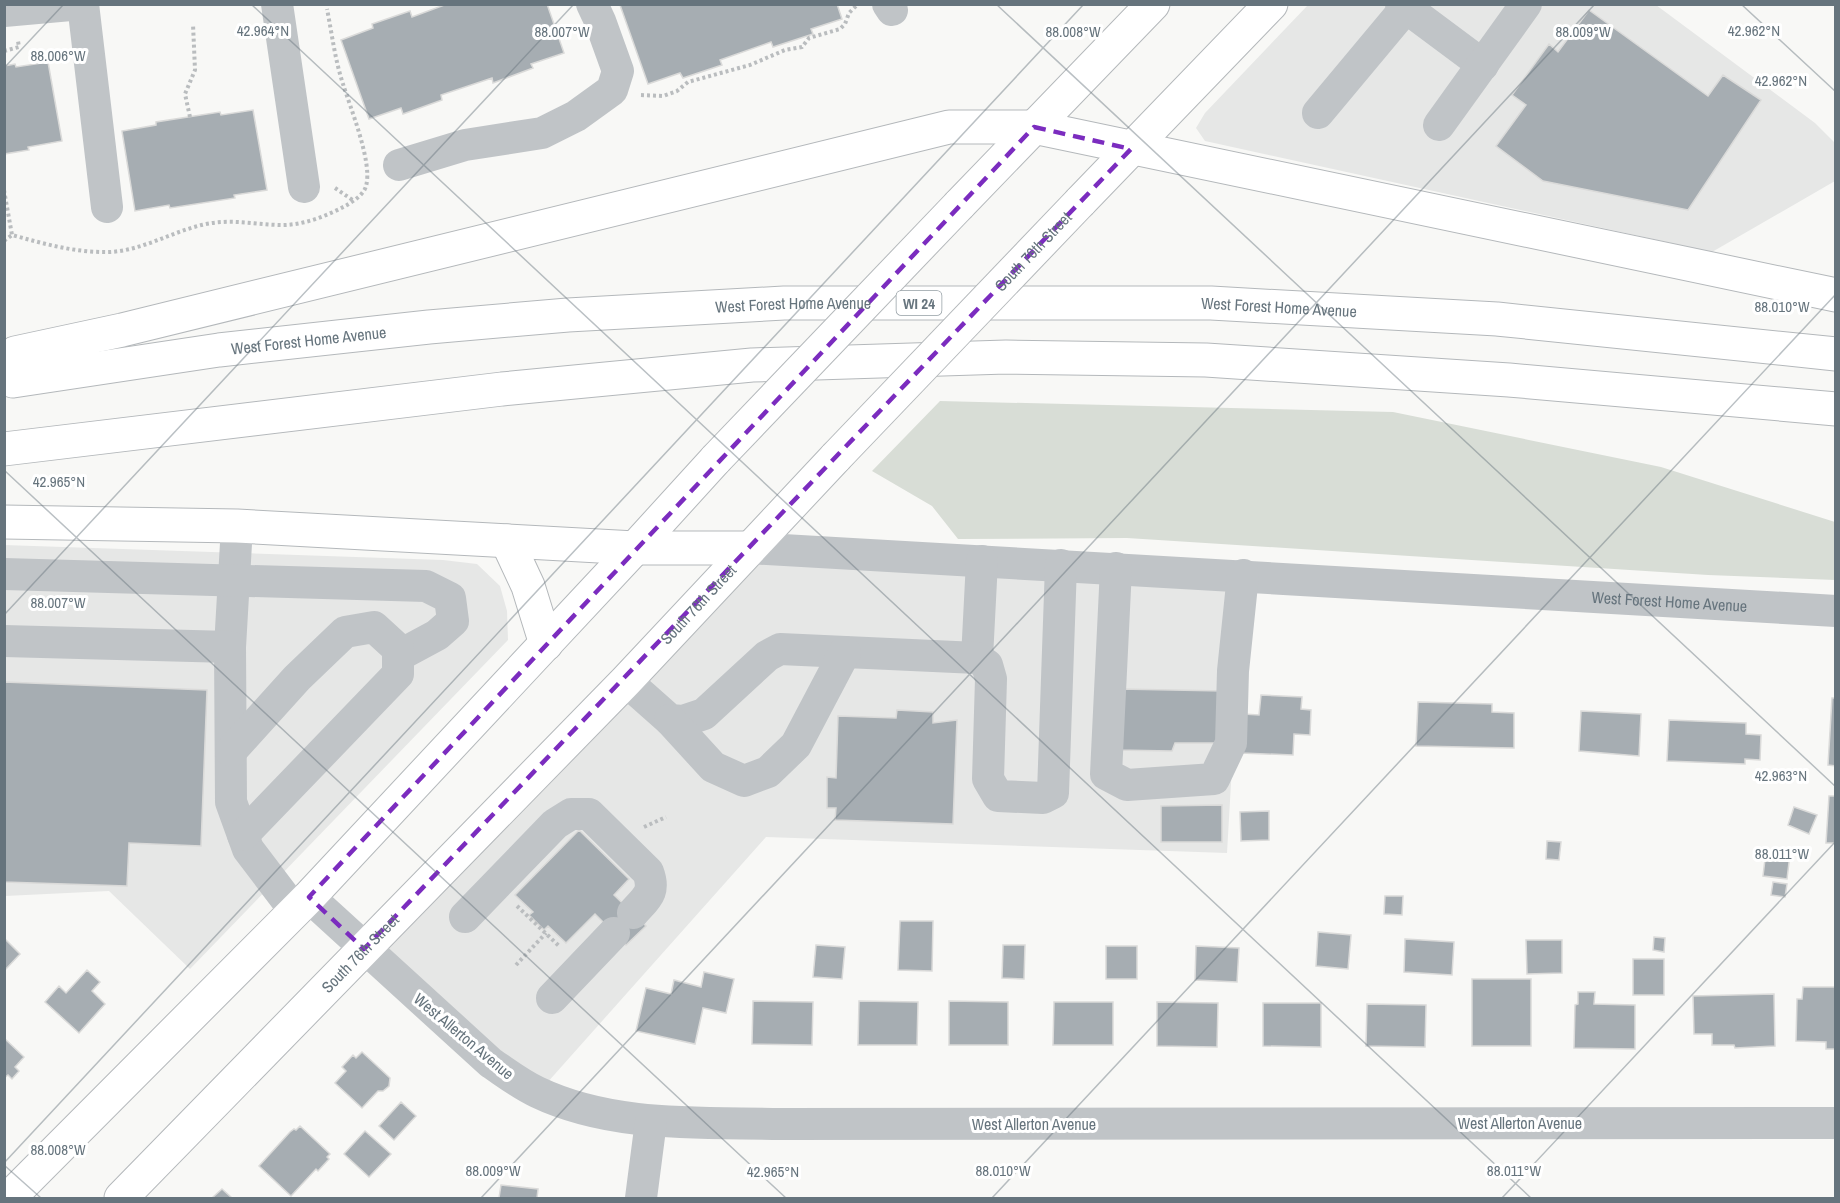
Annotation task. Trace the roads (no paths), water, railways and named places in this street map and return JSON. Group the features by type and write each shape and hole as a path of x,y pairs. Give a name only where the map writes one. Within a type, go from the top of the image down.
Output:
{"main road":[{"path":"16,1196 302,904 716,459 1153,4"},
{"name":"South 76th Street","path":"121,1198 626,681 749,548 1271,4"},
{"path":"4,362 15,353 122,330 949,127 1034,127 1836,295"},
{"name":"West Forest Home Avenue","path":"4,378 12,381 219,350 429,327 568,315 784,303 1211,303 1497,319 1836,354"},
{"path":"4,449 502,389 752,364 1006,357 1206,360 1509,380 1836,409"},
{"path":"4,522 237,526 635,548 749,548"},
{"path":"507,541 528,586 546,644"}],"street":[{"path":"11,24 82,4 107,207"},
{"path":"277,4 304,187"},
{"path":"399,165 465,145 542,133 576,116 612,90 618,71 592,4"},
{"path":"1439,125 1526,4"},
{"path":"1318,113 1406,6 1483,65"},
{"name":"West Allerton Avenue","path":"237,526 231,647 231,802 248,849 302,904 364,950 491,1063 538,1093 586,1110 651,1121 781,1124 1836,1123"},
{"name":"West Forest Home Avenue","path":"749,548 1836,611"},
{"path":"977,658 982,561"},
{"path":"670,720 682,721 704,714 766,656 780,649 977,658 987,665 991,679 988,779 992,788 998,796 1043,798 1053,793 1061,565"},
{"path":"1116,568 1106,774 1127,785 1214,779 1231,743 1233,671 1243,575"},
{"path":"4,574 426,586 450,598 453,621 437,635 398,656"},
{"path":"231,751 297,678 345,632 374,627 398,649 398,674 243,836"},
{"path":"4,641 231,647"},
{"path":"626,681 670,720 713,768 744,781 768,772 796,745 845,652"},
{"path":"465,917 555,824 571,814 589,814 648,872 652,884 649,896 552,998"},
{"path":"641,1198 651,1121"}]}
